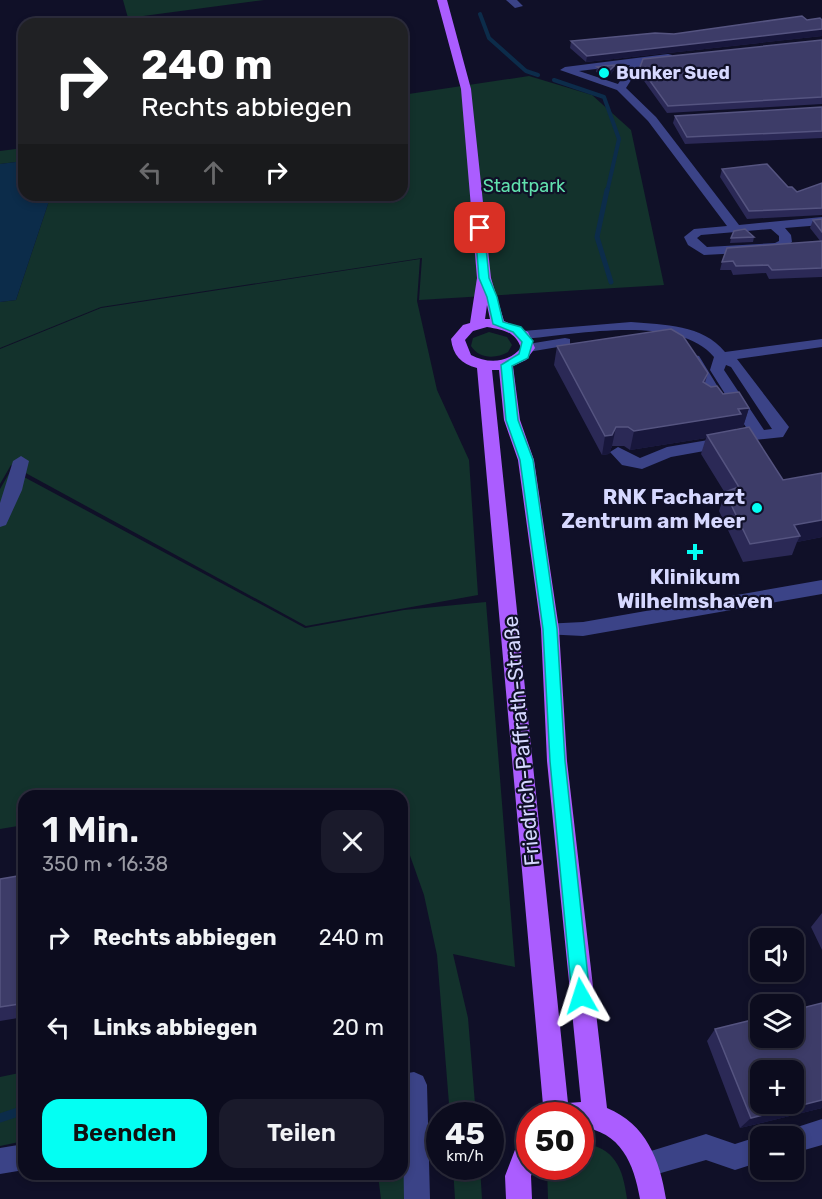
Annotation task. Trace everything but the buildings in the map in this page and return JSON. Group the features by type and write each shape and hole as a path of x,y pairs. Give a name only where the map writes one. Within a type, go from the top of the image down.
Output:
{"main road":[{"path":"442,0 466,89 484,278 477,325"},
{"path":"484,278 492,297 498,324"},
{"path":"498,324 517,330 526,341 517,361 495,365 466,358 457,345 462,333 477,325 498,324"},
{"name":"Friedrich-Paffrath-Straße","path":"495,365 526,460 550,629 557,761 595,1116"},
{"name":"Friedrich-Paffrath-Straße","path":"495,365 556,1102"},
{"path":"595,1116 613,1123 633,1143 646,1164 652,1199"},
{"path":"518,1180 519,1199"}],"street":[{"path":"684,56 565,70 621,88 657,119 735,228"},
{"path":"621,88 626,76 639,60"},
{"path":"775,226 785,235 786,242 778,247 704,251 692,242 690,237 698,232 822,221"},
{"path":"526,341 631,326 697,336 712,346 721,357 736,364 781,431 667,452 642,464 628,461 618,452"},
{"path":"526,341 632,333 656,328"},
{"path":"632,333 670,339 684,346 714,392 707,399"},
{"path":"721,357 822,343"},
{"path":"721,357 717,370 760,436"},
{"path":"703,375 728,386"},
{"path":"741,406 763,402"},
{"path":"0,521 14,490 21,461"},
{"path":"550,629 583,629 822,587"},
{"path":"408,1086 414,1085 417,1199"},
{"path":"804,1137 822,1132"},
{"path":"646,1164 706,1148 735,1156 750,1152"},
{"path":"0,1161 18,1158"}],"green space":[{"path":"123,0 264,0 128,18"},
{"name":"Stadtpark","path":"529,76 592,95 631,130 664,285 419,300 422,258 101,307 0,348 0,302 16,300 49,201 408,201 408,94"},
{"path":"18,149 18,162 0,164 0,151"},
{"path":"420,259 417,301 437,390 469,460 478,595 306,626 11,465 0,484 0,349 101,308"},
{"path":"489,332 507,337 512,345 508,352 498,356 488,356 474,350 471,346 473,338"},
{"path":"11,470 305,628 404,610 486,602 515,967 453,954 468,1018 475,1102 449,1102 437,955 424,895 408,850 408,790 18,790 18,826 0,829 0,489"},
{"path":"18,1073 18,1142 0,1146 0,1077"},
{"path":"594,1145 609,1154 620,1169 627,1199 548,1199 547,1180 594,1180"},
{"path":"379,1180 404,1180 405,1199 381,1199"},
{"path":"454,1180 481,1180 482,1199 455,1199"}],"water":[{"path":"18,162 18,201 49,201 16,300 0,302 0,164"}],"waterway":[{"path":"480,14 489,38 526,71 538,75"},
{"path":"554,80 604,97 619,139 607,192"},
{"path":"607,190 597,237 611,282"},
{"path":"0,1118 18,1112"}],"place":[{"name":"Bunker Sued","path":"604,73"},
{"name":"RNK Facharzt Zentrum am Meer","path":"757,508"},
{"name":"Klinikum Wilhelmshaven","path":"695,552"}],"route":[{"path":"480,228 484,278 492,297 498,324 517,330 528,341 528,348 524,355 517,361 506,365 512,420 526,460 550,629 557,761 581,996"}]}
